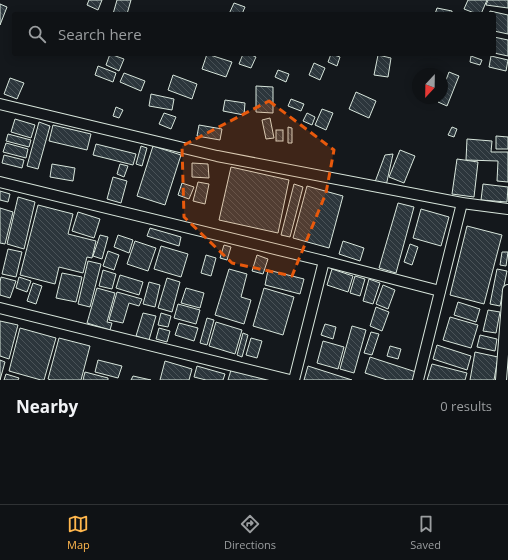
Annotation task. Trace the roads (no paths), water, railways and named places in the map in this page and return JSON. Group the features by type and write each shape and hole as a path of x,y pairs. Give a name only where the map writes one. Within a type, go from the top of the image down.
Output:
{"street":[{"path":"0,104 217,156 462,203 508,209"},
{"path":"0,182 324,261 440,291"},
{"path":"418,380 462,203"},
{"path":"294,380 324,261"},
{"path":"502,380 508,290"},
{"path":"0,308 290,380"}]}
